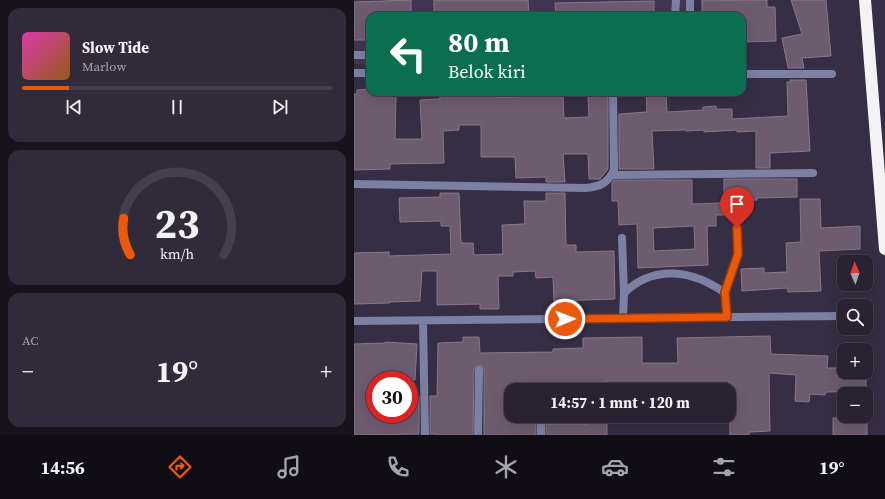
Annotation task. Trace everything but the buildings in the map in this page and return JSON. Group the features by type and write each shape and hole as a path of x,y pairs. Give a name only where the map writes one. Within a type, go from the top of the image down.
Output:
{"highway":[{"path":"865,0 885,249"}],"street":[{"path":"675,12 676,0"},
{"path":"690,0 690,12"},
{"path":"354,55 366,55"},
{"path":"354,73 366,73"},
{"path":"746,74 832,74"},
{"path":"354,184 591,188 604,184 612,175 614,163 612,96"},
{"path":"612,175 813,173"},
{"path":"727,317 725,292 738,254 737,228"},
{"path":"622,238 624,293 623,318"},
{"path":"624,293 640,280 668,274 688,275 698,278 713,284 725,292"},
{"path":"354,321 837,316"},
{"path":"423,321 425,435"},
{"path":"478,435 479,370"},
{"path":"541,423 541,435"}],"shaded area":[{"path":"354,0 688,0 688,12 366,12 366,64 354,64"}],"route":[{"path":"565,319 727,317 725,292 738,254 737,228"}]}
